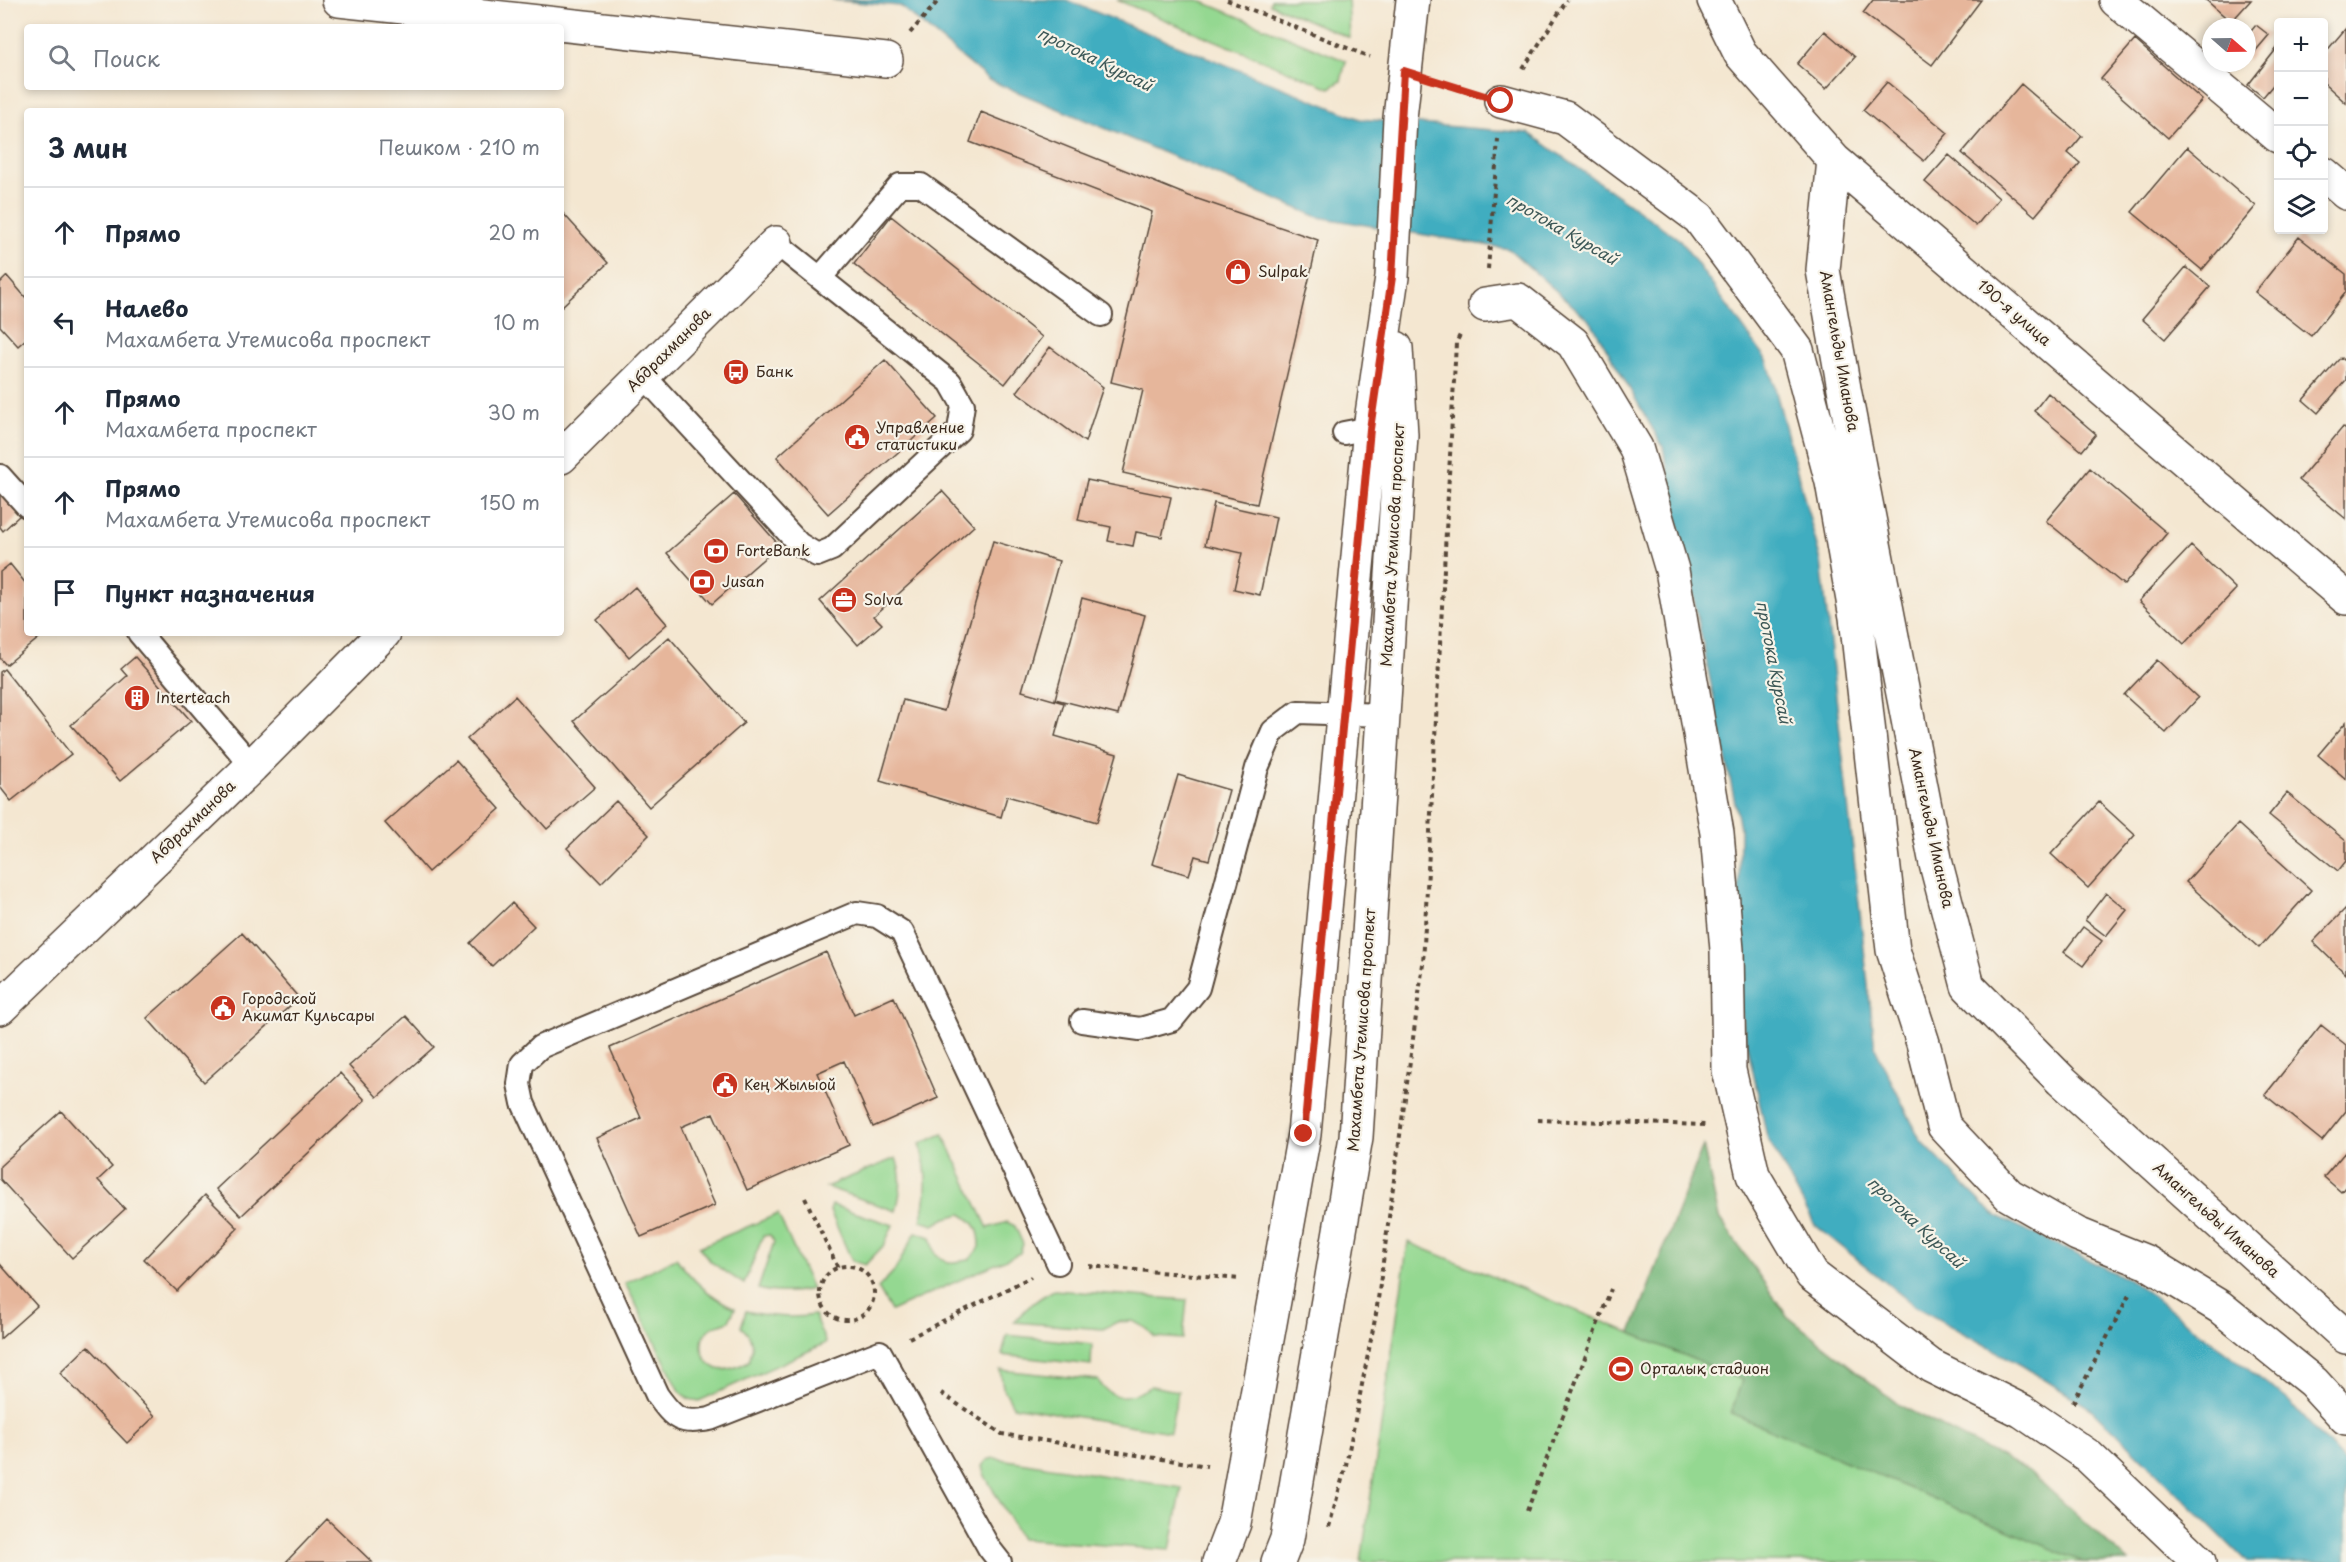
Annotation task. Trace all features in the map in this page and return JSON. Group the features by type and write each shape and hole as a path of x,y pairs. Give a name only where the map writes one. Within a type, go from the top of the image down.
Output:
{"street":[{"path":"339,0 558,24"},
{"path":"1395,0 1405,61"},
{"path":"1392,277 1400,118 1413,0"},
{"path":"1405,61 1427,0"},
{"name":"190-я улица","path":"1714,0 1740,53 1834,160 2346,598"},
{"path":"2116,0 2274,133"},
{"path":"564,25 886,60"},
{"path":"1501,101 1564,118 1699,218 1797,350 1832,482 1856,617 1893,950 1923,1043 1944,1126 2009,1195 2077,1234 2146,1262 2220,1307 2313,1382 2346,1418"},
{"name":"Амангельды Иманова","path":"1834,160 1823,270 1936,864 1968,986 2061,1080 2346,1337"},
{"path":"2328,177 2346,193"},
{"name":"Абдрахманова","path":"564,454 776,243"},
{"name":"Махамбета Утемисова проспект","path":"1220,1562 1234,1523 1304,1134 1344,713 1357,431 1392,277"},
{"name":"Махамбета Утемисова проспект","path":"1278,1562 1287,1539 1356,1137 1401,435 1392,277"},
{"path":"1485,305 1518,300 1573,344 1636,448 1672,570 1717,833 1727,950 1730,1070 1754,1175 1812,1275 1931,1366 2022,1411 2088,1456 2199,1562"},
{"name":"Абдрахманова","path":"0,1008 252,765 381,636"}],"lane":[{"path":"820,278 900,185 921,185 1101,315"},
{"path":"643,375 799,544 816,555 832,549 959,430 963,405 950,382 776,243"},
{"path":"0,476 24,503"},
{"path":"142,636 252,765"},
{"path":"1082,1021 1140,1029 1173,1020 1198,988 1257,768 1273,731 1299,712 1383,715"},
{"path":"1000,1562 989,1548 880,1352 710,1419 687,1423 669,1413 657,1395 523,1103 519,1084 522,1064 540,1047 857,913 877,916 902,932 1058,1263"}],"path":[{"path":"886,60 939,0"},
{"path":"1227,0 1405,61 1501,101"},
{"path":"1328,1530 1346,1465 1376,1314 1423,964 1456,343 1468,319 1485,305 1501,101 1567,0"},
{"path":"1538,1120 1742,1126"},
{"path":"805,1198 838,1268"},
{"path":"2069,1411 2146,1262"},
{"path":"880,1352 1058,1263 1243,1279"},
{"path":"838,1268 856,1268 864,1272 873,1286 872,1302 868,1310 855,1319 845,1320 829,1313 820,1297 824,1279 838,1268"},
{"path":"1241,1290 1244,1271"},
{"path":"1527,1511 1611,1289"},
{"path":"936,1390 1002,1434 1208,1466"},
{"path":"1205,1477 1210,1455"}],"green space":[{"path":"1117,0 1198,0 1346,61 1341,81 1330,88"},
{"path":"1271,0 1348,0 1350,38 1270,4"},
{"path":"943,1134 988,1228 1007,1222 1015,1226 1023,1244 1020,1253 891,1311 878,1288 895,1270 916,1232 931,1237 935,1253 947,1263 969,1260 980,1247 976,1227 961,1214 946,1218 934,1225 921,1221 926,1182 925,1164 920,1144"},
{"name":"Орталық стадион","path":"1703,1146 1719,1218 1787,1316 1899,1405 2117,1562 1361,1562 1408,1242 1631,1333"},
{"path":"1703,1146 1719,1218 1787,1316 1899,1405 2029,1471 2128,1562 2083,1562 1731,1413 1742,1380 1631,1333"},
{"path":"896,1158 900,1172 900,1185 896,1211 826,1187"},
{"path":"832,1205 893,1225 884,1245 865,1265 852,1261 830,1211"},
{"path":"778,1214 812,1289 772,1292 758,1289 774,1242 770,1235 763,1236 744,1284 711,1262 699,1247"},
{"path":"676,1258 702,1287 735,1308 729,1321 710,1329 703,1339 704,1355 713,1367 722,1370 730,1369 749,1361 752,1351 751,1342 748,1334 741,1327 746,1311 780,1317 814,1315 826,1343 699,1401 689,1399 681,1393 625,1283"},
{"path":"1054,1290 1187,1300 1183,1339 1155,1337 1146,1328 1133,1321 1117,1322 1103,1329 1014,1322 1032,1303"},
{"path":"1007,1335 1092,1344 1091,1365 1002,1355"},
{"path":"1000,1370 1098,1380 1109,1392 1123,1396 1137,1393 1151,1386 1178,1391 1170,1432 1013,1406 1003,1387"},
{"path":"994,1458 1182,1488 1170,1550 1021,1539 984,1474 982,1466 987,1460"}],"water":[{"name":"протока Курсай","path":"832,0 1066,0 1360,119 1529,133 1680,240 1768,362 1821,561 1875,1048 1921,1141 1993,1214 2134,1282 2288,1400 2346,1464 2346,1562 2247,1562 2093,1410 2023,1366 1916,1307 1815,1225 1767,1137 1737,997 1740,828 1663,447 1591,322 1509,249 1318,217 989,80 900,6"}],"building":[{"path":"1873,0 1981,0 1932,65 1863,13"},
{"path":"2206,0 2251,0 2235,18 2226,18"},
{"path":"2256,25 2269,35 2256,50"},
{"path":"2346,28 2346,103 2328,87 2328,49"},
{"path":"1825,31 1855,57 1826,89 1797,64"},
{"path":"2135,40 2202,100 2168,138 2101,79"},
{"path":"2274,52 2274,84 2263,97 2248,85"},
{"path":"1887,82 1948,133 1924,161 1863,110"},
{"path":"2021,84 2082,136 2068,153 2080,163 2035,216 1962,153"},
{"path":"981,112 1189,196 1318,240 1257,504 1123,473 1143,390 1111,382 1152,212 970,142"},
{"path":"2187,147 2256,206 2202,270 2132,212"},
{"path":"1949,155 1999,198 1976,226 1925,182"},
{"path":"564,214 608,263 564,304"},
{"path":"891,216 1042,337 1005,384 854,264"},
{"path":"2299,237 2346,274 2346,292 2311,336 2255,292"},
{"path":"2186,267 2210,287 2165,339 2142,319"},
{"path":"7,276 24,296 24,341 18,346 0,326 0,283"},
{"path":"1050,347 1103,387 1085,442 1017,392"},
{"path":"2341,357 2346,362 2346,380 2318,413 2303,400"},
{"name":"Управление статистики","path":"885,360 937,418 828,514 777,457"},
{"path":"2048,393 2096,434 2082,451 2034,411"},
{"path":"2343,427 2346,430 2346,519 2299,480"},
{"path":"2090,468 2167,533 2124,585 2046,521"},
{"path":"1087,480 1171,497 1162,537 1136,532 1133,546 1108,541 1111,527 1078,520"},
{"path":"942,491 974,526 874,616 882,624 858,645 820,601"},
{"path":"0,493 20,515 3,531 0,527"},
{"path":"734,494 779,545 712,604 667,553"},
{"path":"1214,503 1276,517 1260,595 1234,589 1242,553 1205,545"},
{"path":"993,541 1059,561 1022,691 1064,703 1055,736 1117,754 1097,822 1007,796 1001,817 880,781 903,700 944,711"},
{"path":"2191,546 2236,589 2184,644 2139,601"},
{"path":"10,564 24,581 24,636 41,636 6,665 0,658 0,572"},
{"path":"635,587 667,624 629,657 597,620"},
{"path":"1082,598 1145,615 1118,715 1055,699"},
{"path":"669,637 744,723 649,807 574,721"},
{"name":"Interteach","path":"135,657 191,721 120,781 71,725 127,676 121,669"},
{"path":"2157,660 2198,698 2166,733 2124,695"},
{"path":"4,669 71,754 11,801 0,787 0,672"},
{"path":"515,696 595,787 547,829 467,739"},
{"path":"2346,722 2346,779 2318,755"},
{"path":"456,760 500,809 428,872 385,823"},
{"path":"1178,775 1229,790 1209,860 1195,856 1189,875 1152,864"},
{"path":"2287,793 2346,841 2346,861 2338,871 2269,815"},
{"path":"616,801 649,835 601,883 567,848"},
{"path":"2099,802 2135,835 2088,888 2051,854"},
{"path":"2238,824 2311,890 2259,948 2186,882"},
{"path":"2106,893 2127,910 2106,936 2085,920"},
{"path":"512,903 534,926 492,966 470,943"},
{"path":"2346,908 2346,974 2313,942"},
{"path":"2083,927 2102,941 2083,966 2064,952"},
{"name":"Городской Акимат Кульсары","path":"242,933 299,998 204,1082 147,1018"},
{"name":"Кең Жылыой","path":"826,952 854,1015 894,997 938,1098 873,1127 844,1061 817,1073 849,1145 747,1190 713,1113 681,1127 715,1205 641,1237 597,1138 641,1118 610,1048"},
{"path":"406,1016 434,1047 377,1097 349,1066"},
{"path":"2321,1025 2346,1045 2346,1111 2322,1141 2265,1095"},
{"path":"340,1073 365,1100 241,1216 216,1189"},
{"path":"61,1111 112,1167 98,1180 125,1209 72,1258 0,1179 0,1166"},
{"path":"2346,1151 2346,1186 2341,1192 2324,1177"},
{"path":"205,1195 238,1228 177,1291 144,1259"},
{"path":"0,1264 37,1306 0,1339"},
{"path":"88,1346 155,1416 127,1443 60,1373"},
{"path":"327,1519 372,1562 286,1562"}],"place":[{"name":"Sulpak","path":"1238,272"},
{"name":"Банк","path":"736,372"},
{"name":"Управление статистики","path":"857,437"},
{"name":"ForteBank","path":"716,551"},
{"name":"Jusan","path":"702,582"},
{"name":"Solva","path":"844,600"},
{"name":"Interteach","path":"137,698"},
{"name":"Городской Акимат Кульсары","path":"223,1008"},
{"name":"Кең Жылыой","path":"725,1085"},
{"name":"Орталық стадион","path":"1621,1369"}],"route":[{"path":"1304,1134 1370,429 1392,277 1404,71 1501,101"}]}
